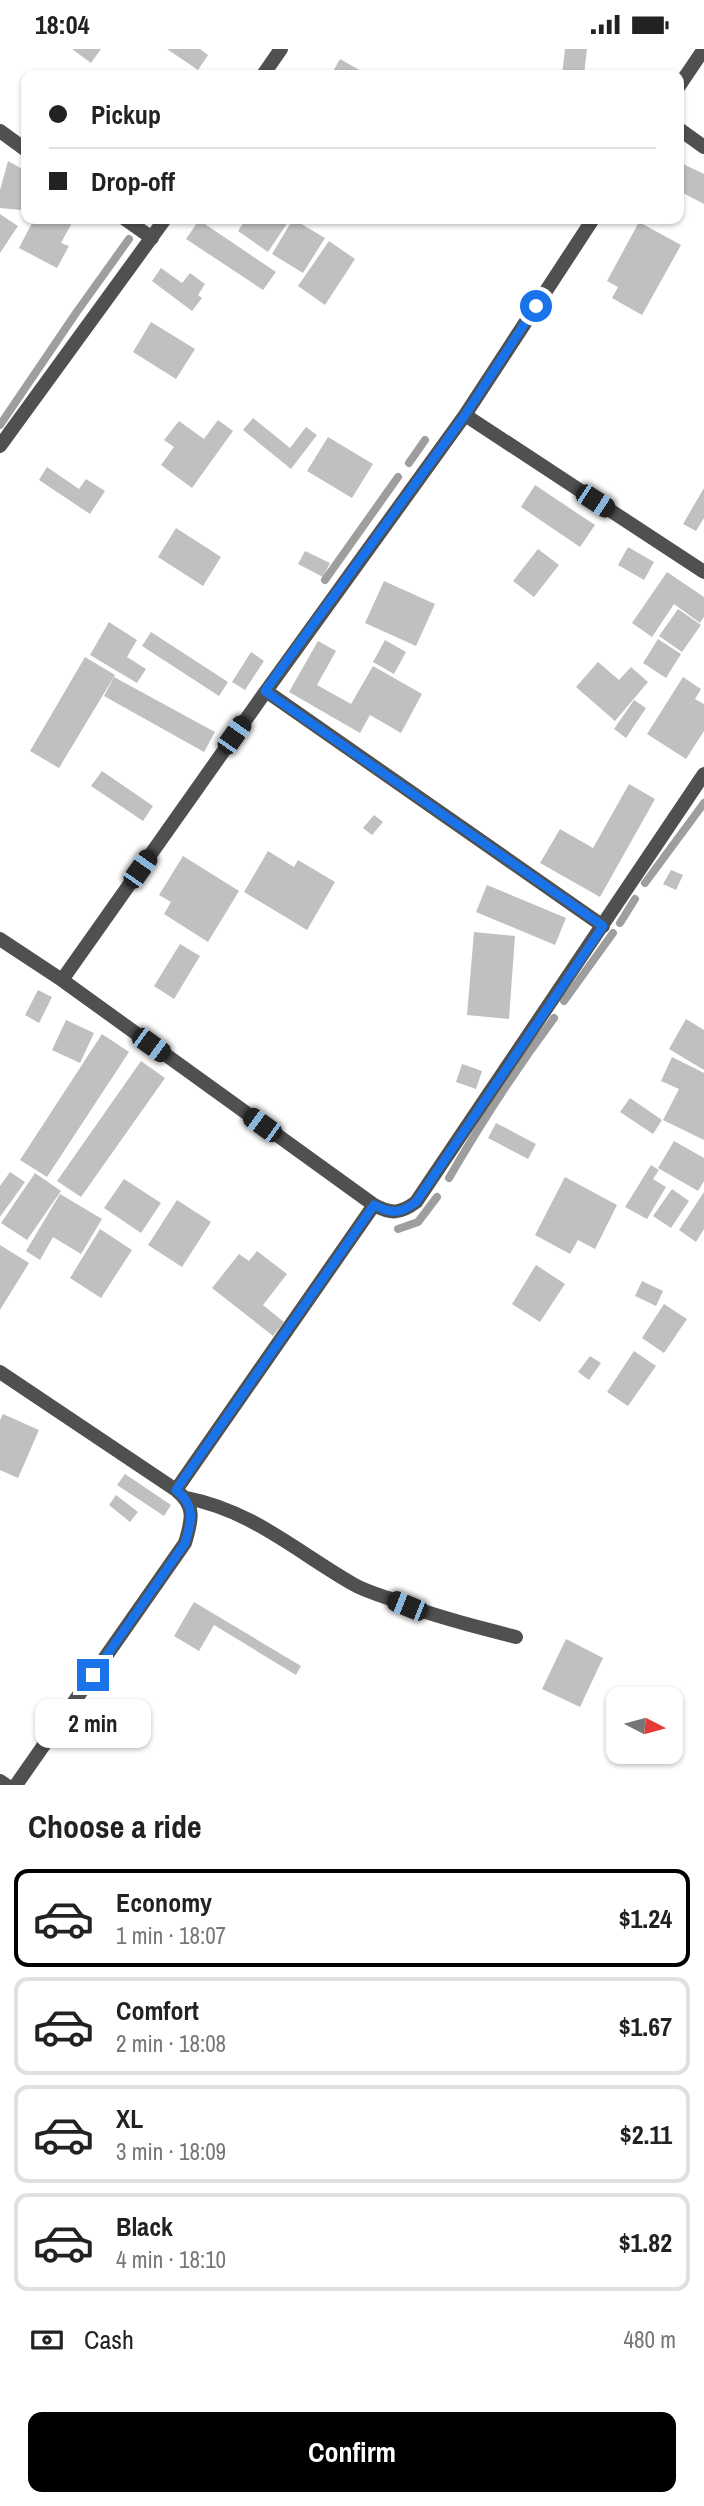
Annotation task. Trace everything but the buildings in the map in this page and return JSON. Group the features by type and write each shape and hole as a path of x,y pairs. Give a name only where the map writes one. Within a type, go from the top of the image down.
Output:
{"street":[{"path":"266,70 281,49"},
{"path":"684,79 704,49"},
{"path":"0,131 21,146"},
{"path":"684,133 704,147"},
{"path":"132,224 152,237"},
{"path":"0,446 161,224"},
{"path":"62,980 265,691 465,415 590,224"},
{"path":"465,415 704,572"},
{"path":"265,691 603,926"},
{"path":"0,939 62,980 374,1205 389,1212 402,1212 416,1202 704,774"},
{"path":"181,1494 374,1205"},
{"path":"0,1372 181,1494 214,1503 279,1536 355,1585 419,1610 478,1629 516,1637"},
{"path":"16,1785 185,1543 191,1526 191,1509 181,1494"},
{"path":"0,1781 6,1785"}],"waterway":[{"path":"0,425 129,239"},
{"path":"409,463 425,440"},
{"path":"325,580 398,477"},
{"path":"645,883 704,803"},
{"path":"620,923 635,899"},
{"path":"564,1001 613,933"},
{"path":"449,1178 499,1096 554,1018"},
{"path":"398,1229 418,1222 437,1197"}],"route":[{"path":"93,1675 185,1543 191,1526 191,1509 187,1499 176,1490 374,1205 389,1212 402,1212 416,1202 603,926 265,691 465,415 536,306"}]}
